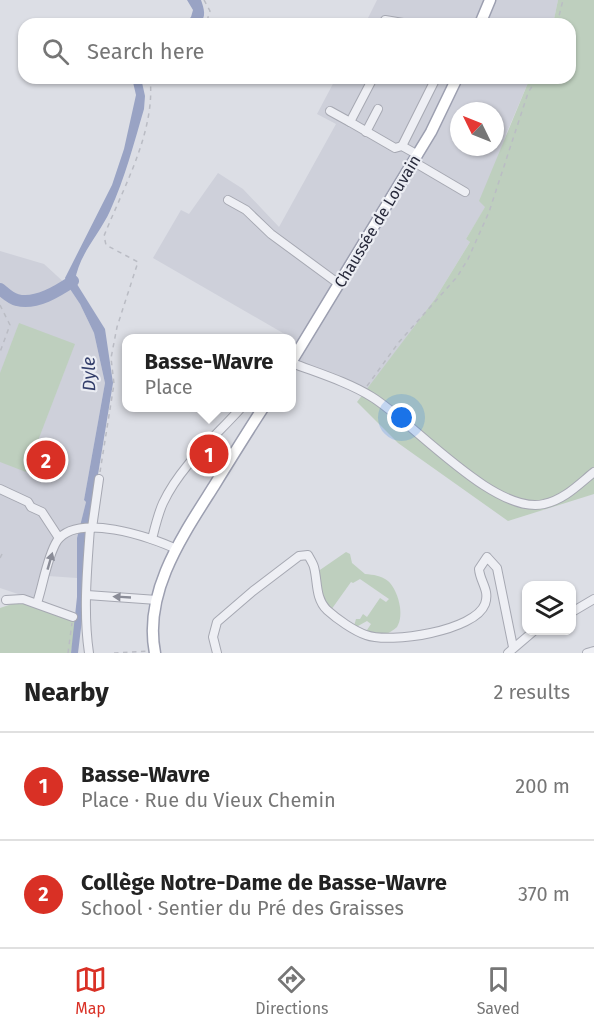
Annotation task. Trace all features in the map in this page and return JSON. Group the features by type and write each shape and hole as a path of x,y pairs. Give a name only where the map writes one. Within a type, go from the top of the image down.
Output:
{"main road":[{"path":"482,18 490,0"},
{"name":"Chaussée de Louvain","path":"296,354 416,158 454,84"},
{"path":"155,652 153,632 157,600 176,549 261,412"}],"street":[{"path":"350,122 370,84"},
{"path":"402,147 432,84"},
{"path":"366,132 378,109"},
{"path":"330,111 395,147 402,147 465,192"},
{"path":"228,200 246,210 271,234 339,284"},
{"path":"296,364 363,392 381,403 444,456 501,496 516,503 544,504 561,498 594,472"},
{"path":"152,539 160,510 171,489 199,451 237,412"},
{"path":"89,653 87,595 90,528 99,479"},
{"path":"0,489 28,502 31,507 42,512 59,538"},
{"path":"37,603 53,551 59,538 67,533 90,528 115,530 152,539 176,549"},
{"path":"218,653 213,637 217,622 298,556 308,555 314,566 321,601 328,610 366,635 377,637 426,635 471,619 484,607 486,600 487,592 479,569 487,557 497,567 510,650 529,635"},
{"path":"87,595 157,600"},
{"path":"2,600 23,599 73,617"},
{"path":"576,610 594,599"}],"path":[{"path":"204,0 210,11 208,18"},
{"path":"558,18 563,0"},
{"path":"99,479 114,384 111,358 117,327 138,262 106,245 104,236 134,167 152,95 151,84"},
{"path":"363,392 399,342 452,283 468,259 489,212 528,93 533,84"},
{"path":"0,305 10,325 0,352"},
{"path":"0,558 2,554"},
{"path":"68,653 73,617"},
{"path":"114,653 155,652"}],"shaded area":[{"path":"377,0 558,0 554,18 368,18"},
{"path":"333,84 527,84 504,143 504,102 450,102 450,156 500,156 486,206 466,239 470,242 435,299 368,389 299,363 307,347 296,341 296,334 285,334 153,258 181,210 189,214 218,173 243,189 279,227 336,124 317,114"},
{"path":"0,251 44,264 68,286 94,333 105,383 84,500 86,502 77,538 77,578 48,576 33,599 0,588"}],"green space":[{"path":"558,0 594,0 594,494 508,521 398,443 357,402 435,299 470,242 466,239 485,207 479,201 498,156 504,156 504,141 528,84 576,84 576,18 554,18"},
{"path":"19,323 75,344 26,472 0,462 0,373"},
{"path":"346,552 350,554 352,563 365,574 385,579 395,590 400,610 399,622 397,627 385,635 368,633 367,630 371,624 367,621 354,626 356,619 360,619 363,614 367,617 380,598 386,602 389,599 360,579 351,582 331,610 324,602 317,572"},
{"path":"21,601 36,604 76,622 71,653 0,653 0,608"}],"water":[{"path":"187,0 201,0 203,18 190,18 193,10"},
{"path":"133,84 142,84 145,96 144,109 129,160 106,220 81,262 75,281 105,329 113,383 93,505 85,536 85,595 78,653 71,653 77,597 77,538 86,502 84,500 105,383 94,333 65,278 112,185 124,149 136,95"}],"waterway":[{"path":"0,289 15,299 32,301 54,293 73,281"}],"place":[{"name":"Basse-Wavre","path":"209,454"},
{"name":"Collège Notre-Dame de Basse-Wavre","path":"46,460"}],"water label":[{"name":"Dyle","path":"89,374"}]}
